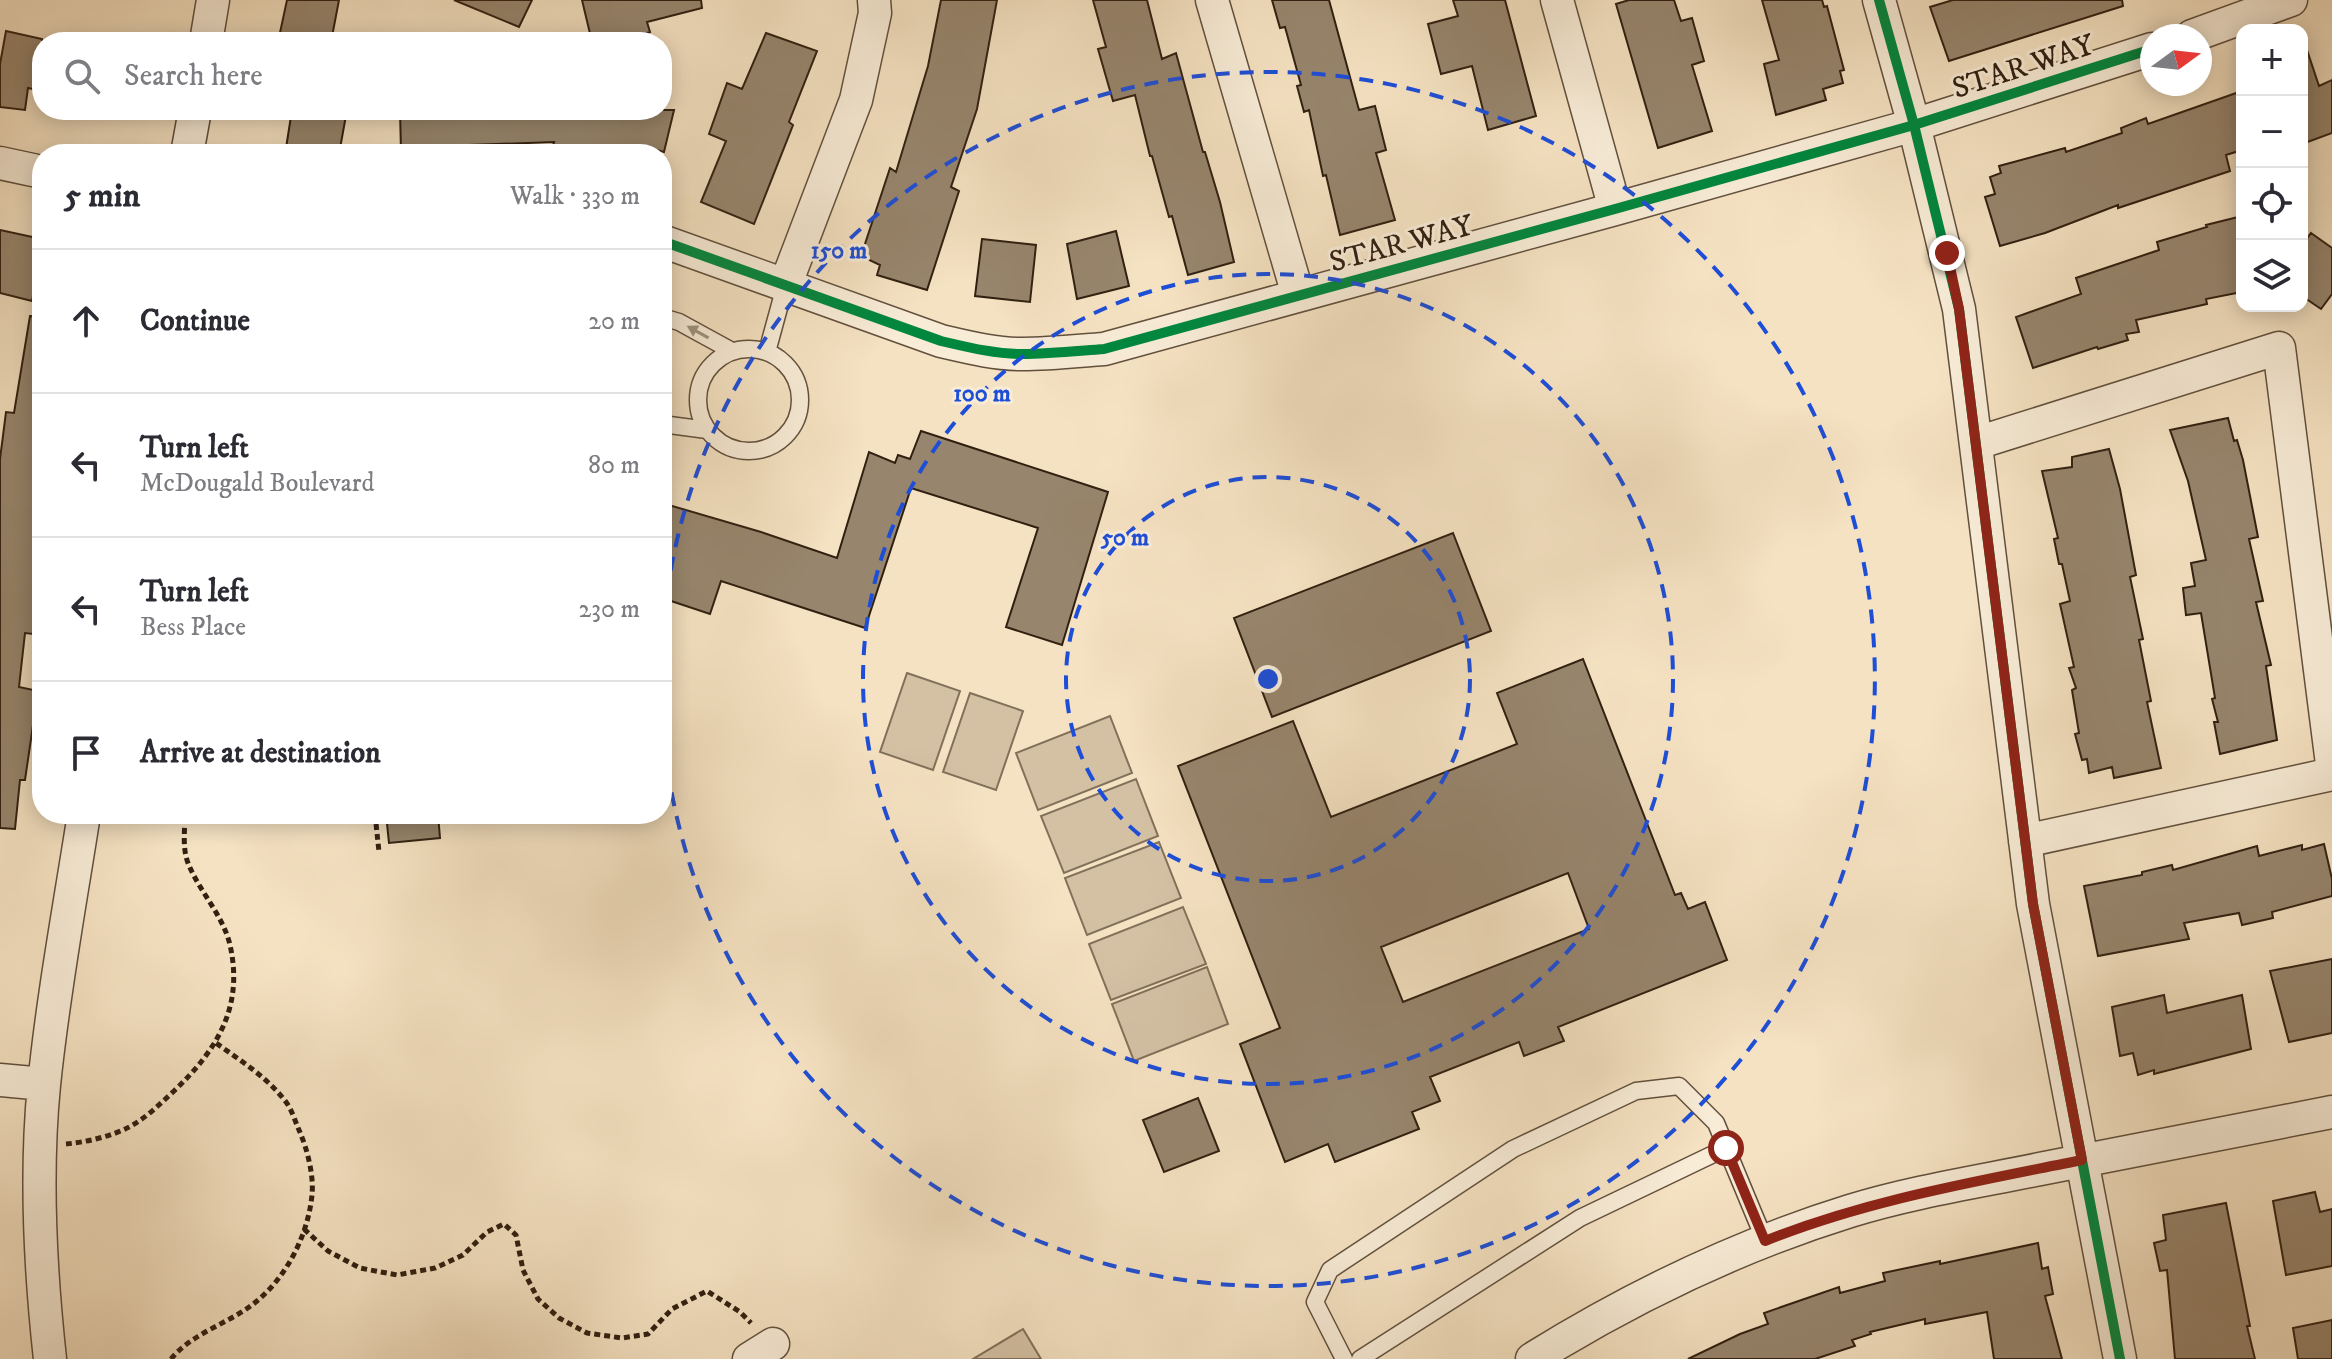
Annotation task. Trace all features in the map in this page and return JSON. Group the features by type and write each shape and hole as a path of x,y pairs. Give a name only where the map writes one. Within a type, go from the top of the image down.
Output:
{"street":[{"path":"208,32 213,0"},
{"path":"785,286 856,100 875,13 874,0"},
{"path":"1212,0 1298,295"},
{"path":"1557,0 1615,209"},
{"path":"1879,0 1914,125 1959,309 2033,904 2120,1359"},
{"path":"2212,29 2291,0"},
{"name":"STAR WAY","path":"672,245 941,341 980,350 1019,354 1104,349 1914,125 2140,53"},
{"path":"189,144 193,120"},
{"path":"0,163 32,170"},
{"path":"1977,443 2279,348 2332,764"},
{"path":"2025,841 2332,774"},
{"path":"50,1359 39,1222 44,1084 83,824"},
{"path":"0,1080 44,1084"},
{"path":"1532,1359 1648,1292 1714,1261 1852,1211 1923,1192 2332,1112"}],"lane":[{"path":"767,352 785,286"},
{"path":"672,320 732,351"},
{"path":"750,349 767,352 786,364 798,384 798,417 786,436 768,449 745,452 724,446 707,430 700,416 700,385 707,370 732,351 750,349"},
{"path":"672,425 707,430"},
{"path":"1344,1359 1315,1302 1330,1270 1513,1149 1636,1091 1679,1086 1716,1123 1765,1241"},
{"path":"1360,1359 1580,1218 1726,1148"}],"path":[{"path":"41,1143 69,1144 130,1127 151,1113 199,1067 216,1043 233,995 235,968 229,939 187,861 185,824"},
{"path":"376,824 379,852"},
{"path":"171,1359 199,1336 256,1303 270,1289 290,1264 304,1229 312,1196 303,1141 288,1104 260,1074 216,1043"},
{"path":"304,1229 328,1251 360,1268 397,1275 435,1268 463,1255 487,1232 504,1224 516,1235 523,1270 538,1299 559,1318 587,1333 622,1338 648,1334 672,1309 707,1291 740,1312 761,1352"}],"shaded area":[{"path":"907,673 960,691 933,770 880,752"},
{"path":"970,693 1023,711 996,790 943,772"},
{"path":"1110,716 1132,773 1038,810 1016,753"},
{"path":"1136,779 1158,836 1064,873 1041,816"},
{"path":"1159,842 1181,898 1087,935 1065,878"},
{"path":"1183,907 1206,964 1111,1000 1089,944"},
{"path":"1207,967 1228,1024 1134,1061 1112,1004"},
{"path":"1023,1329 1041,1359 973,1359"}],"building":[{"path":"287,0 339,0 333,32 280,32"},
{"path":"454,0 532,0 519,27"},
{"path":"582,0 701,0 702,8 647,22 650,32 590,32"},
{"path":"941,0 997,0 977,109 951,187 959,191 927,290 877,275 880,265 861,256 890,168 896,172 928,66"},
{"path":"1093,0 1147,0 1162,59 1176,53 1220,202 1234,262 1188,275 1172,216 1169,217 1150,156 1135,95 1113,101 1098,49 1106,47"},
{"path":"1272,0 1329,0 1359,110 1375,106 1386,150 1376,153 1395,220 1340,235 1309,110 1304,112 1297,86 1301,85 1285,27 1280,28"},
{"path":"1453,0 1505,0 1536,116 1488,130 1472,66 1441,74 1428,24 1458,16"},
{"path":"1629,0 1674,0 1681,21 1692,18 1704,61 1692,65 1712,131 1658,148 1616,4"},
{"path":"1762,0 1822,0 1824,7 1827,6 1844,70 1840,71 1843,83 1823,89 1826,100 1776,115 1764,64 1779,60"},
{"path":"1953,0 2122,0 2123,6 1949,61 1930,7"},
{"path":"6,31 32,37 32,89 28,88 25,110 0,107 0,64"},
{"path":"766,33 817,51 789,122 793,125 754,224 701,202 726,141 709,134 727,83 742,89"},
{"path":"2308,53 2319,86 2332,80 2332,133 2308,142"},
{"path":"2236,93 2236,152 2226,155 2230,171 2000,246 1985,197 1995,194 1990,177 2001,173 1999,166 2065,148 2066,152 2122,133 2121,128 2146,118 2148,124"},
{"path":"290,120 345,120 341,144 287,144"},
{"path":"400,120 672,120 666,144 401,144"},
{"path":"2236,218 2236,293 2206,299 2207,304 2136,320 2139,332 2126,334 2128,340 2033,368 2016,317 2081,294 2076,278 2159,250 2157,242"},
{"path":"0,230 32,237 32,301 0,293"},
{"path":"1116,231 1129,286 1077,299 1067,244"},
{"path":"2311,233 2332,248 2332,294 2321,309 2308,300 2308,237"},
{"path":"982,239 1036,245 1030,302 975,296"},
{"path":"32,316 32,634 25,633 19,687 32,690 32,732 25,780 20,780 15,829 0,828 0,459 6,412 14,413"},
{"path":"2228,418 2243,460 2258,537 2249,539 2263,601 2256,602 2271,665 2266,666 2277,740 2220,754 2214,722 2218,722 2212,699 2215,698 2201,613 2186,615 2183,588 2195,586 2191,563 2206,560 2188,481 2170,430"},
{"path":"921,431 1108,492 1062,645 1006,627 1038,528 911,488 865,628 721,581 710,614 672,601 672,506 837,558 869,452 895,463 898,455 910,459"},
{"path":"2109,449 2136,575 2130,577 2143,639 2139,640 2151,701 2147,702 2161,768 2114,778 2112,767 2089,773 2087,759 2082,760 2075,734 2079,733 2072,690 2076,688 2069,668 2074,667 2060,604 2070,601 2062,564 2059,564 2054,539 2058,538 2042,471 2072,467 2072,457"},
{"path":"1453,533 1491,631 1272,717 1234,618"},
{"path":"1583,659 1675,895 1681,893 1688,909 1705,902 1727,960 1558,1027 1564,1041 1524,1056 1519,1042 1430,1077 1440,1101 1412,1112 1419,1129 1335,1162 1328,1144 1285,1162 1240,1044 1280,1028 1178,766 1293,721 1331,817 1517,744 1497,693","holes":["1568,873 1589,929 1403,1002 1381,947"]},
{"path":"387,824 439,824 440,838 389,843"},
{"path":"2324,844 2332,879 2332,896 2272,912 2273,918 2242,925 2239,913 2184,923 2189,939 2098,956 2084,886 2142,875 2142,872 2172,865 2173,870 2257,846 2259,856 2302,845 2302,850"},
{"path":"2332,959 2332,1033 2289,1042 2270,971"},
{"path":"2164,995 2167,1013 2242,995 2251,1049 2154,1074 2154,1070 2138,1075 2133,1053 2120,1056 2112,1007"},
{"path":"1198,1098 1219,1151 1164,1172 1143,1120"},
{"path":"2315,1192 2320,1212 2332,1209 2332,1266 2286,1275 2273,1201"},
{"path":"2226,1203 2255,1359 2175,1359 2167,1270 2160,1271 2154,1243 2166,1240 2163,1215"},
{"path":"2038,1243 2042,1269 2048,1267 2053,1294 2045,1296 2062,1359 1994,1359 1987,1312 1925,1324 1925,1319 1870,1332 1852,1340 1855,1346 1815,1359 1688,1359 1768,1324 1764,1313 1839,1287 1840,1293 1885,1281 1883,1273"},
{"path":"2332,1320 2332,1359 2298,1359 2293,1328"}],"cycle path":[{"path":"1879,0 1914,125 1959,309 2033,904 2120,1359"},
{"path":"672,245 941,341 1012,354 1104,349 1914,125 2140,53"}],"route":[{"path":"1726,1148 1765,1241 1852,1211 1923,1192 2082,1160 2033,904 1977,443 1959,309 1947,253"}]}
